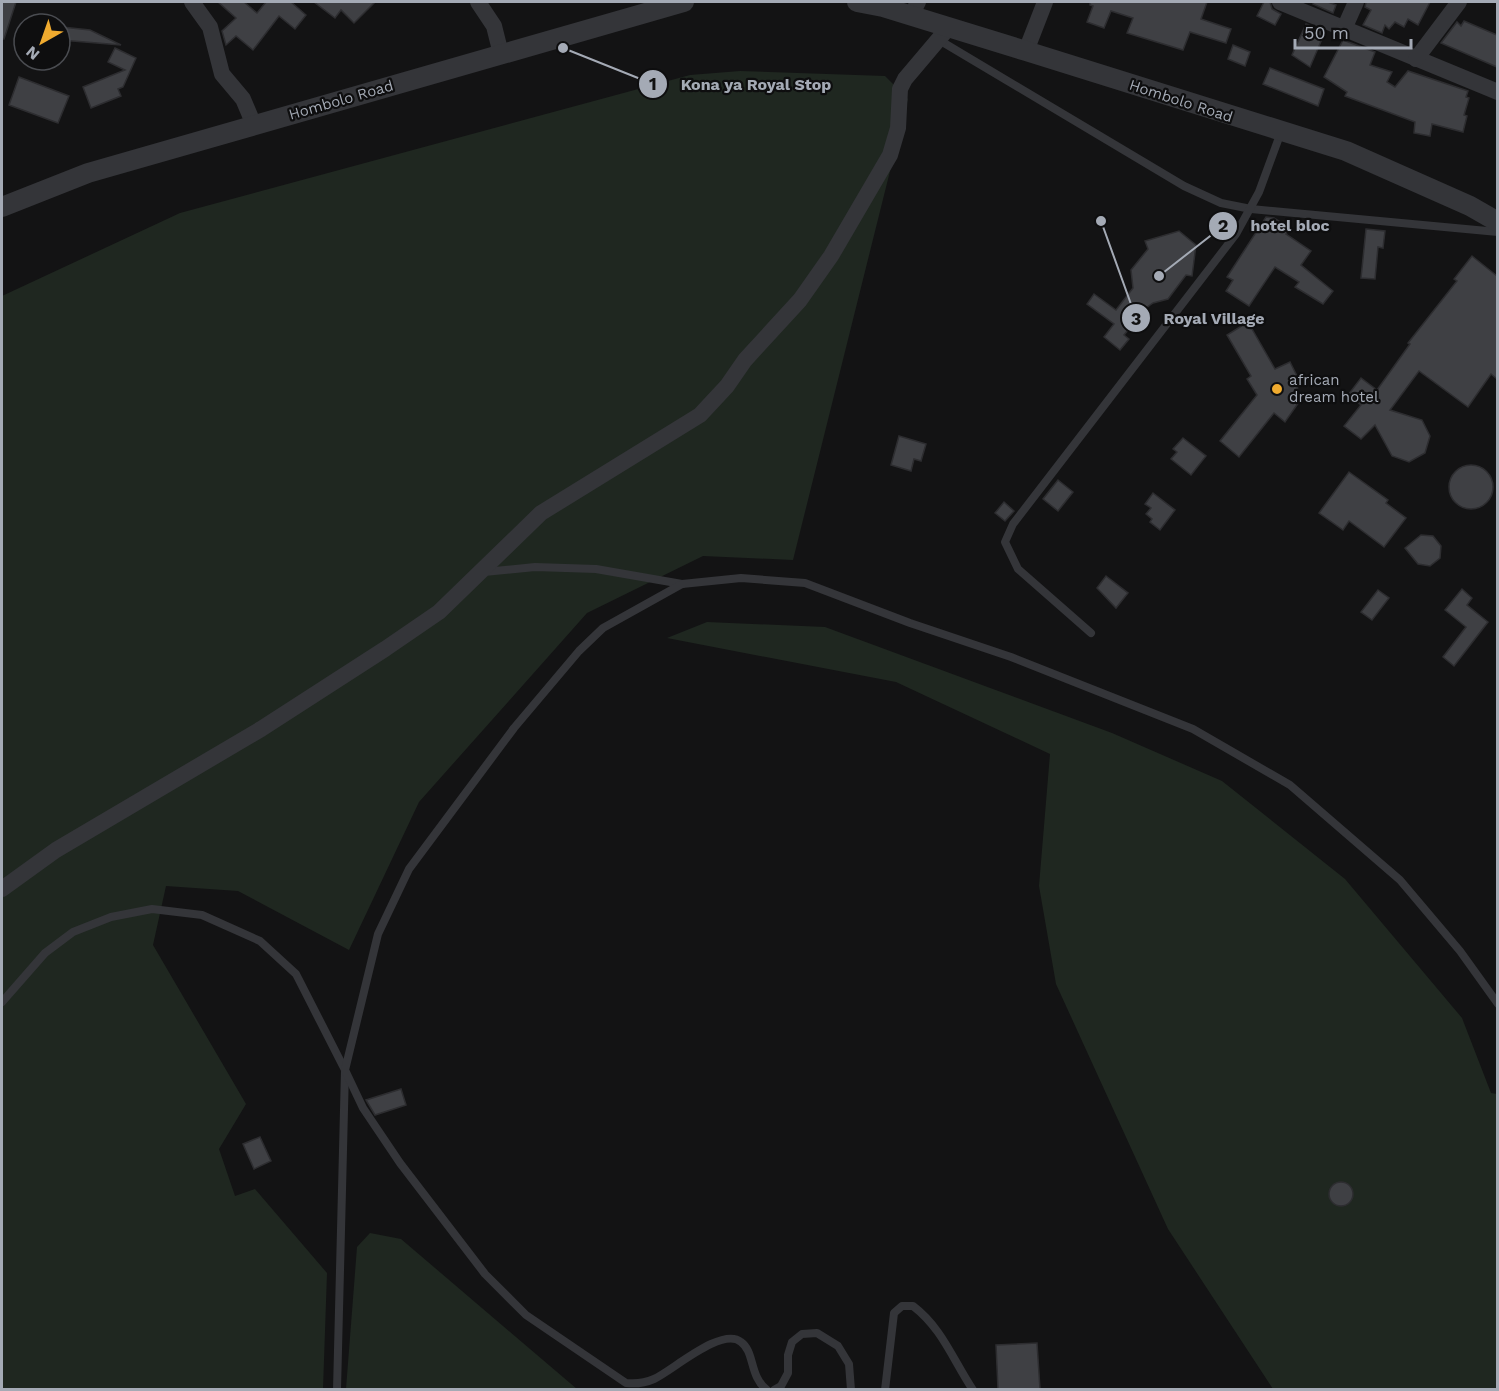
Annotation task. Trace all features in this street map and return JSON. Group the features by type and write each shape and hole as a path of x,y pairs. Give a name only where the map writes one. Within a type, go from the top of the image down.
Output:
{"street":[{"path":"192,2 210,27 222,74 243,99 254,125"},
{"path":"478,2 494,26 501,54"},
{"name":"Hombolo Road","path":"2,207 88,173 684,2"},
{"name":"Hombolo Road","path":"856,2 915,9 944,33 1026,51 1346,152 1470,206 1497,222"},
{"path":"1026,51 1045,2"},
{"path":"1280,2 1497,92"},
{"path":"1344,29 1356,2"},
{"path":"1416,59 1459,2"},
{"path":"2,889 56,850 261,729 385,650 439,612 541,513 700,415 713,403 745,360 800,300 831,256 890,155 898,128 900,89 905,79 944,33"}],"lane":[{"path":"944,33 1184,186 1221,203 1251,209 1497,232"},
{"path":"1091,633 1018,569 1005,542 1013,524 1236,234 1251,209 1281,132"},
{"path":"481,572 535,567 596,569 682,584 741,578 805,584 1011,657 1193,729 1290,785 1400,880 1460,951 1497,1004"},
{"path":"337,1389 345,1070 378,934 409,869 514,728 579,651 603,628 682,584"},
{"path":"2,1002 45,953 73,932 111,917 152,909 202,915 260,941 296,974 363,1108 399,1163 485,1274 526,1315 626,1383 640,1387 693,1354 728,1338 738,1339 746,1346 752,1371 759,1383 767,1389"},
{"path":"885,1389 894,1313 902,1306 913,1306 936,1327 973,1389"},
{"path":"774,1389 781,1386 788,1373 788,1355 792,1342 802,1334 817,1333 838,1346 849,1364 851,1389"}],"shaded area":[{"path":"740,71 885,76 908,99 793,560 703,556 587,613 419,802 349,950 238,891 166,886 153,945 246,1104 219,1149 235,1196 255,1189 327,1273 323,1389 2,1389 2,296 180,213 690,75"},
{"path":"707,622 825,627 1112,733 1222,781 1345,879 1462,1018 1491,1093 1497,1094 1497,1389 1273,1389 1168,1229 1056,984 1039,886 1050,754 896,682 667,638"},
{"path":"370,1233 401,1239 577,1389 346,1389 357,1247"}],"building":[{"path":"2,2 16,2 4,39 2,39"},
{"path":"218,2 244,2 257,13 266,2 291,2 306,15 295,29 279,16 253,50 236,36 226,45 222,31 236,18"},
{"path":"314,2 375,2 354,23 341,10 335,18"},
{"path":"1090,2 1207,2 1201,19 1231,29 1226,43 1190,32 1183,50 1127,33 1133,18 1111,11 1104,28 1087,22 1093,6"},
{"path":"1264,2 1270,2 1272,9 1281,14 1275,25 1257,16"},
{"path":"1314,2 1328,2 1336,5 1333,13 1313,4"},
{"path":"1366,2 1430,2 1418,25 1408,19 1404,27 1395,22 1389,29 1385,25 1382,33 1363,25 1371,10 1365,7"},
{"path":"1464,21 1497,35 1497,67 1441,43 1457,22 1461,26"},
{"path":"1306,24 1325,32 1310,67 1292,55"},
{"path":"72,28 90,30 121,45 72,41"},
{"path":"1343,40 1375,52 1370,65 1392,72 1387,82 1395,87 1408,71 1468,91 1466,97 1469,98 1464,115 1467,116 1463,132 1432,124 1430,136 1414,133 1415,122 1345,96 1347,92 1324,77"},
{"path":"1233,45 1250,52 1245,66 1228,59"},
{"path":"115,48 136,58 123,87 118,89 121,96 91,108 83,87 125,70 108,62"},
{"path":"1270,68 1324,89 1318,106 1263,84"},
{"path":"19,77 69,96 58,123 9,105"},
{"path":"1266,217 1274,218 1290,228 1286,234 1311,251 1301,265 1333,291 1323,304 1295,287 1299,282 1275,267 1249,306 1226,291 1233,280 1227,277"},
{"path":"1366,229 1385,231 1383,248 1378,247 1375,279 1361,278"},
{"path":"1179,231 1196,245 1192,276 1186,275 1168,299 1153,303 1146,308 1124,335 1129,339 1120,350 1104,337 1114,324 1087,304 1094,294 1116,310 1133,288 1131,270 1148,249 1145,241"},
{"path":"1472,256 1497,276 1497,379 1491,374 1468,407 1419,371 1390,410 1422,420 1430,436 1425,453 1409,462 1392,456 1375,425 1361,439 1344,426 1361,405 1348,395 1361,378 1377,390 1410,344 1408,343 1457,281 1454,279"},
{"name":"african dream hotel","path":"1248,322 1275,369 1290,362 1300,382 1297,383 1299,402 1285,422 1274,413 1239,457 1220,441 1257,395 1247,379 1251,376 1227,335"},
{"path":"899,436 926,444 921,461 914,459 911,471 891,465"},
{"path":"1183,438 1206,456 1191,475 1171,459 1177,452 1173,449"},
{"path":"1471,465 1487,471 1493,487 1487,503 1471,509 1455,503 1449,487 1455,471"},
{"path":"1349,472 1388,500 1386,503 1406,518 1384,547 1349,521 1343,530 1319,513"},
{"path":"1058,480 1073,492 1058,511 1043,499"},
{"path":"1153,493 1175,510 1160,530 1150,522 1152,519 1146,514 1151,508 1145,504"},
{"path":"1004,502 1014,511 1005,521 995,513"},
{"path":"1421,535 1433,536 1441,546 1440,558 1430,566 1418,564 1405,548"},
{"path":"1106,576 1128,593 1116,608 1097,588"},
{"path":"1462,589 1472,598 1467,605 1488,622 1454,666 1443,657 1466,627 1445,610"},
{"path":"1378,590 1389,598 1372,620 1361,612"},
{"path":"401,1089 406,1105 375,1115 366,1100"},
{"path":"260,1137 271,1161 254,1169 243,1144"},
{"path":"1341,1182 1350,1185 1353,1194 1350,1203 1341,1206 1332,1203 1329,1194 1332,1185"},
{"path":"1037,1343 1040,1389 998,1389 996,1345"}],"place":[{"name":"Kona ya Royal Stop","path":"563,48"},
{"name":"Royal Village","path":"1101,221"},
{"name":"hotel bloc","path":"1159,276"},
{"name":"african dream hotel","path":"1277,389"}]}
